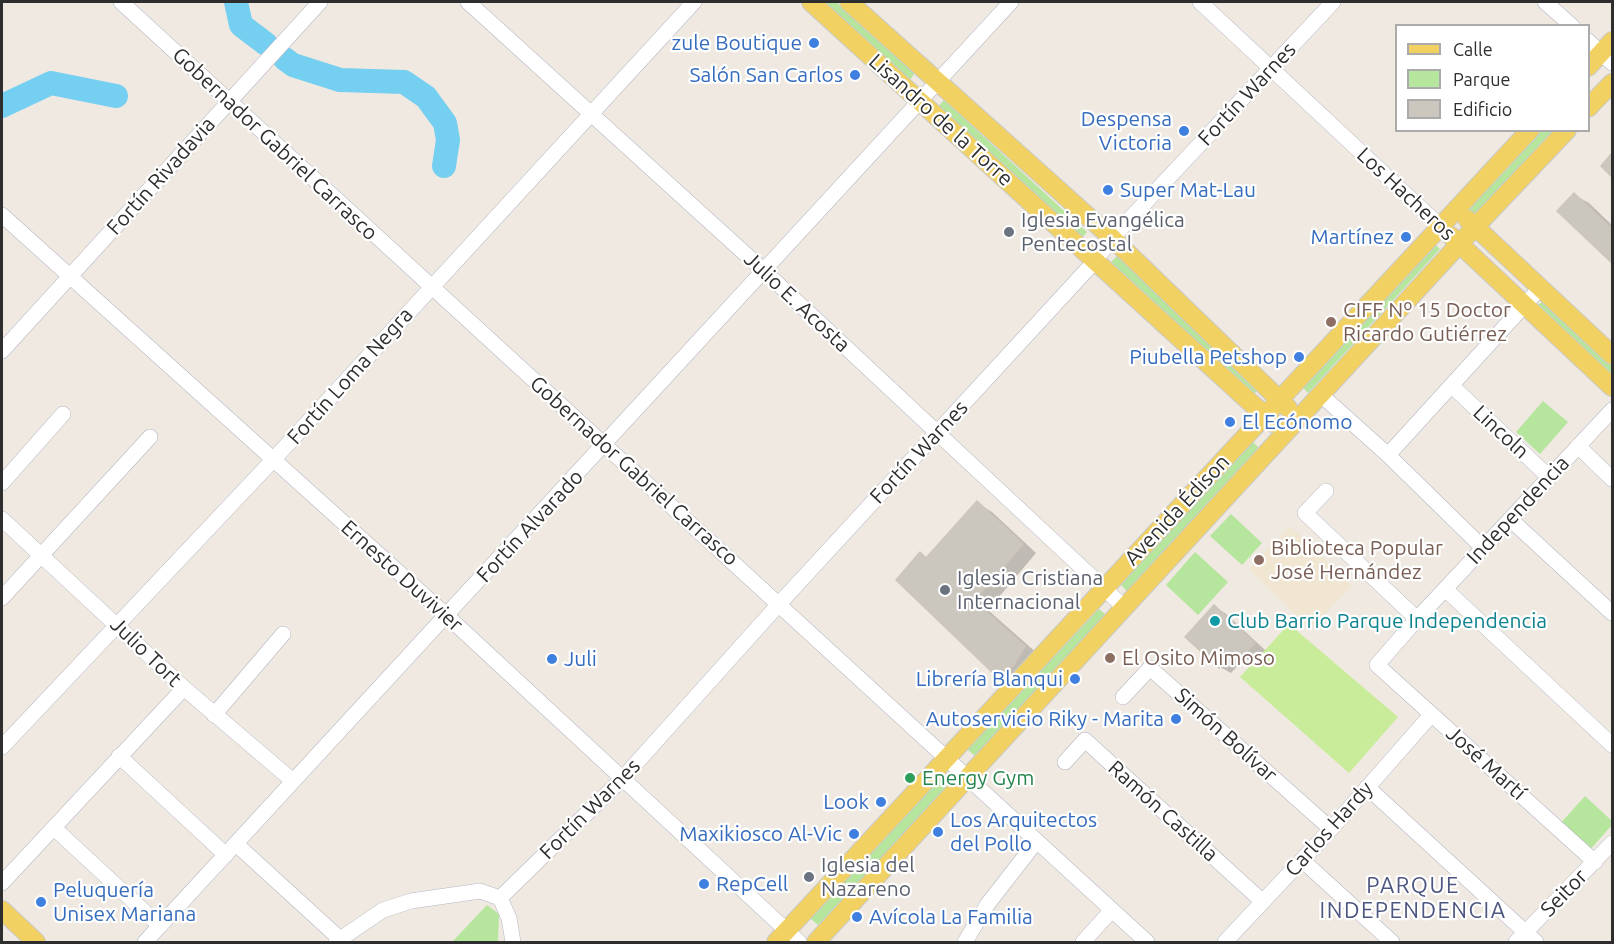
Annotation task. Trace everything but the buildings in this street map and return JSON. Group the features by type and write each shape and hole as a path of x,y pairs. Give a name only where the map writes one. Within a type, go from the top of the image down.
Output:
{"main road":[{"name":"Lisandro de la Torre","path":"811,2 1284,433"},
{"name":"Lisandro de la Torre","path":"849,2 1112,238 1298,418"},
{"path":"1590,65 1604,49"},
{"path":"1590,106 1612,83"},
{"name":"Avenida Édison","path":"787,938 947,759 1528,132"},
{"name":"Avenida Édison","path":"816,942 1459,243 1565,132"},
{"name":"Los Hacheros","path":"1458,209 1612,355"},
{"name":"Los Hacheros","path":"1441,227 1612,387"},
{"path":"2,910 36,942"}],"street":[{"name":"Gobernador Gabriel Carrasco","path":"121,2 430,288 606,444 966,778 1147,942"},
{"name":"Fortín Rivadavia","path":"2,351 320,2"},
{"name":"Julio E. Acosta","path":"468,2 590,115 764,270 1124,607"},
{"name":"Fortín Loma Negra","path":"2,747 274,459 694,2"},
{"name":"Fortín Alvarado","path":"145,942 1011,2"},
{"name":"Los Hacheros","path":"1200,2 1441,227"},
{"name":"Fortín Warnes","path":"500,898 622,779 779,604 1095,261 1112,238 1333,2"},
{"path":"1545,2 1570,24"},
{"name":"Ernesto Duvivier","path":"2,214 446,615 622,779 787,938"},
{"path":"1388,455 1540,288"},
{"name":"Lincoln","path":"1452,386 1549,477"},
{"path":"1320,394 1388,455 1483,548"},
{"name":"Independencia","path":"1377,665 1445,588 1612,410"},
{"path":"2,483 63,414"},
{"path":"2,598 150,437"},
{"path":"1578,447 1612,479"},
{"path":"1326,491 1305,513 1417,619"},
{"name":"Julio Tort","path":"2,519 184,688 293,781"},
{"path":"1510,519 1612,614"},
{"path":"1445,588 1612,745"},
{"path":"214,715 283,634"},
{"name":"José Martí","path":"1377,665 1595,862"},
{"name":"Simón Bolívar","path":"1123,697 1150,668 1331,829"},
{"path":"2,883 184,688"},
{"name":"Carlos Hardy","path":"1230,937 1331,829 1431,715"},
{"name":"Ramón Castilla","path":"1065,762 1085,740 1263,902"},
{"path":"119,756 338,940 383,910 411,901 480,891 500,898 509,918 513,942"},
{"path":"1366,787 1526,939"},
{"path":"54,828 160,926"},
{"path":"965,942 987,905 1036,842"},
{"name":"Seitor","path":"1526,939 1612,843"},
{"path":"1302,860 1392,942"},
{"path":"1083,942 1111,911"},
{"path":"1230,937 1247,942"}],"shaded area":[{"path":"1290,526 1352,586 1310,629 1249,569"}],"green space":[{"path":"821,2 836,2 915,73 909,81"},
{"path":"944,100 1087,232 1081,239 939,106"},
{"path":"1537,132 1553,132 1469,224 1459,215"},
{"path":"1433,243 1440,249 1308,393 1301,385"},
{"path":"1117,256 1259,388 1254,394 1111,262"},
{"path":"1543,301 1612,364 1612,376 1537,306"},
{"path":"1543,401 1568,422 1540,454 1516,432"},
{"path":"1251,440 1259,448 1128,592 1121,585"},
{"path":"1231,514 1262,543 1242,565 1210,536"},
{"path":"1195,552 1228,582 1198,615 1166,585"},
{"path":"1099,609 1107,616 975,756 967,749"},
{"path":"1289,624 1398,717 1349,773 1240,677"},
{"path":"942,777 950,785 818,925 810,918"},
{"path":"1585,796 1612,821 1612,825 1588,852 1559,825"},
{"path":"487,905 499,914 498,942 452,942"}],"waterway":[{"path":"236,2 241,25 266,44"},
{"path":"285,59 293,65 340,80 404,82 426,97 445,123 448,140 444,166"},
{"path":"2,106 51,83 116,96"}],"place":[{"name":"zule Boutique","path":"814,43"},
{"name":"Salón San Carlos","path":"855,75"},
{"name":"Despensa Victoria","path":"1184,131"},
{"name":"Super Mat-Lau","path":"1108,190"},
{"name":"Iglesia Evangélica Pentecostal","path":"1009,232"},
{"name":"Martínez","path":"1406,237"},
{"name":"CIFF Nº 15 Doctor Ricardo Gutiérrez","path":"1331,322"},
{"name":"Piubella Petshop","path":"1299,357"},
{"name":"El Ecónomo","path":"1230,422"},
{"name":"Biblioteca Popular José Hernández","path":"1259,560"},
{"name":"Iglesia Cristiana Internacional","path":"945,590"},
{"name":"Club Barrio Parque Independencia","path":"1215,621"},
{"name":"El Osito Mimoso","path":"1110,658"},
{"name":"Juli","path":"552,659"},
{"name":"Librería Blanqui","path":"1075,679"},
{"name":"Autoservicio Riky - Marita","path":"1176,719"},
{"name":"Energy Gym","path":"910,778"},
{"name":"Look","path":"881,802"},
{"name":"Los Arquitectos del Pollo","path":"938,832"},
{"name":"Maxikiosco Al-Vic","path":"854,834"},
{"name":"Iglesia del Nazareno","path":"809,877"},
{"name":"RepCell","path":"704,884"},
{"name":"Peluquería Unisex Mariana","path":"41,902"},
{"name":"Avícola La Familia","path":"857,917"}],"district":[{"name":"PARQUE INDEPENDENCIA","path":"1413,898"}]}
